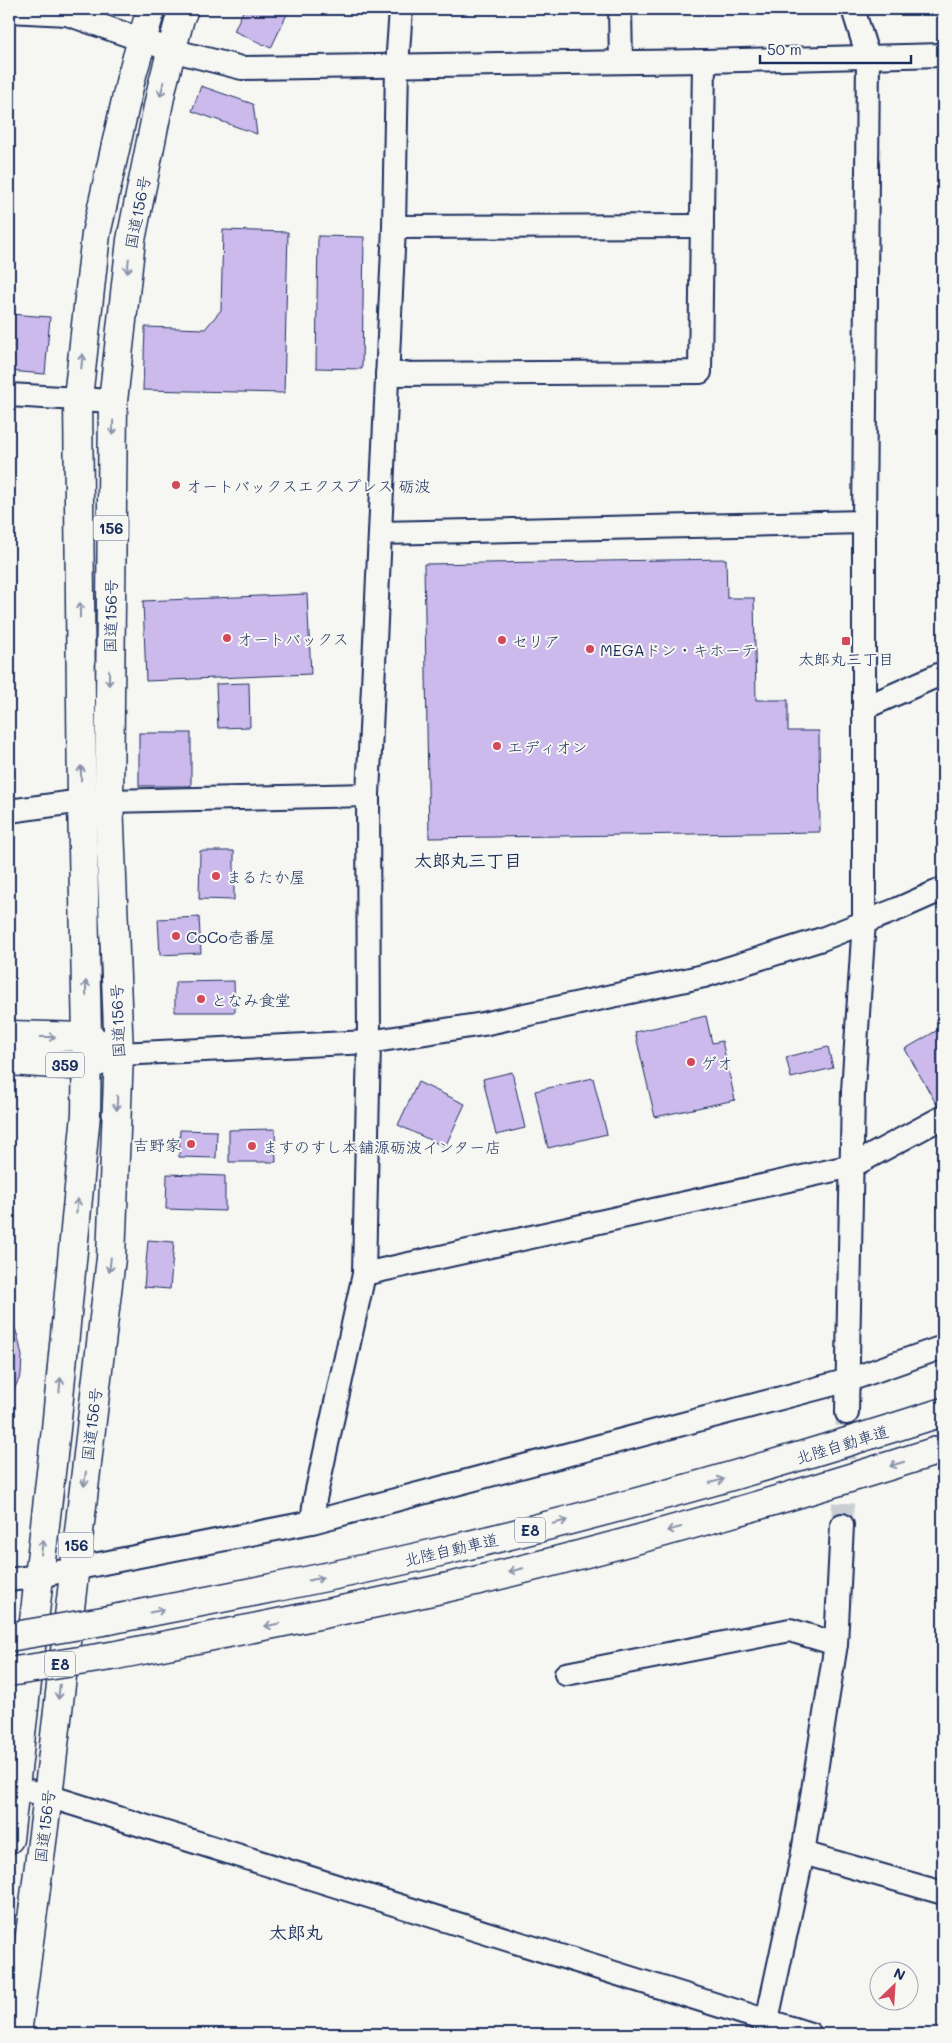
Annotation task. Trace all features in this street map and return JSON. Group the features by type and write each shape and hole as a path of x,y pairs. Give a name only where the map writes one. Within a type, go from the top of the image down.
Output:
{"highway":[{"name":"国道156号","path":"9,1839 15,1787 15,1728 38,1576 57,1420 86,1114 87,1037 82,801 78,398 96,234 131,78 151,9"},
{"name":"国道156号","path":"17,2034 48,1796 73,1569 111,1258 119,1054 109,801 113,401 131,240 171,50 184,9"},
{"name":"359","path":"9,1035 87,1037 119,1054"},
{"name":"359","path":"9,1061 87,1066 119,1054"},
{"name":"北陸自動車道","path":"9,1637 270,1589 584,1517 742,1474 943,1412"},
{"name":"E8","path":"9,1672 111,1656 428,1592 562,1559 744,1510 943,1449"}],"street":[{"path":"312,1522 315,1499 364,1274 369,1042 368,795 394,227 397,66 401,9"},
{"path":"620,9 621,62"},
{"path":"847,1414 854,1090 864,921 864,522 868,57 853,9"},
{"path":"9,11 67,11 142,41 242,68 704,61 943,55"},
{"path":"387,374 700,372 704,61"},
{"path":"394,227 702,226"},
{"path":"9,395 113,401"},
{"path":"380,533 864,522"},
{"path":"864,708 943,672"},
{"path":"109,801 368,795"},
{"path":"9,811 82,801"},
{"path":"119,1054 369,1042 483,1024 704,976 822,939 943,888"},
{"path":"364,1274 852,1166 943,1117"},
{"path":"9,1580 38,1576 312,1522 849,1380 943,1348"},
{"path":"766,2028 803,1853 836,1644 842,1525"},
{"path":"566,1674 790,1630 836,1644"},
{"path":"15,1787 48,1796 766,2028 810,2034"},
{"path":"803,1853 943,1893"}],"building":[{"path":"244,9 282,9 288,12 271,48 234,31"},
{"path":"201,86 253,104 257,134 192,111"},
{"path":"223,230 288,232 284,393 143,390 145,327 205,329 221,310"},
{"path":"318,236 364,237 362,369 316,368"},
{"path":"9,314 50,317 45,374 9,371"},
{"name":"MEGAドン・キホーテ","path":"726,559 727,598 754,598 756,700 788,700 788,731 819,731 820,832 429,838 424,564"},
{"name":"オートバックス","path":"307,594 311,674 146,681 143,601"},
{"path":"249,683 250,727 218,728 216,684"},
{"path":"139,733 191,733 191,786 139,786"},
{"path":"200,851 234,851 234,900 199,899"},
{"path":"199,917 201,953 160,955 158,919"},
{"path":"234,981 235,1012 175,1012 175,982"},
{"path":"706,1016 712,1043 722,1041 735,1100 655,1117 635,1032"},
{"path":"943,1027 943,1104 938,1107 905,1049"},
{"path":"828,1047 833,1068 791,1078 786,1057"},
{"path":"512,1072 525,1128 496,1135 483,1079"},
{"path":"593,1078 607,1134 548,1148 535,1091"},
{"path":"418,1082 465,1104 445,1147 398,1125"},
{"name":"ますのすし本舗源砺波インター店","path":"275,1129 276,1162 229,1162 229,1130"},
{"path":"180,1130 217,1131 216,1158 179,1157"},
{"path":"167,1174 225,1176 225,1211 166,1209"},
{"path":"148,1240 174,1242 170,1289 144,1287"},
{"path":"9,1317 12,1320 18,1337 22,1356 21,1375 9,1400"}],"tunnel":[{"path":"842,1525 847,1413"}],"place":[{"name":"オートバックスエクスプレス 砺波","path":"176,485"},
{"name":"オートバックス","path":"227,638"},
{"name":"セリア","path":"502,640"},
{"name":"太郎丸三丁目","path":"846,641"},
{"name":"MEGAドン・キホーテ","path":"590,649"},
{"name":"エディオン","path":"497,746"},
{"name":"まるたか屋","path":"216,876"},
{"name":"CoCo壱番屋","path":"176,936"},
{"name":"となみ食堂","path":"201,999"},
{"name":"ゲオ","path":"691,1062"},
{"name":"吉野家","path":"191,1144"},
{"name":"ますのすし本舗源砺波インター店","path":"252,1146"}],"district":[{"name":"太郎丸三丁目","path":"468,860"},
{"name":"太郎丸","path":"296,1932"}]}
